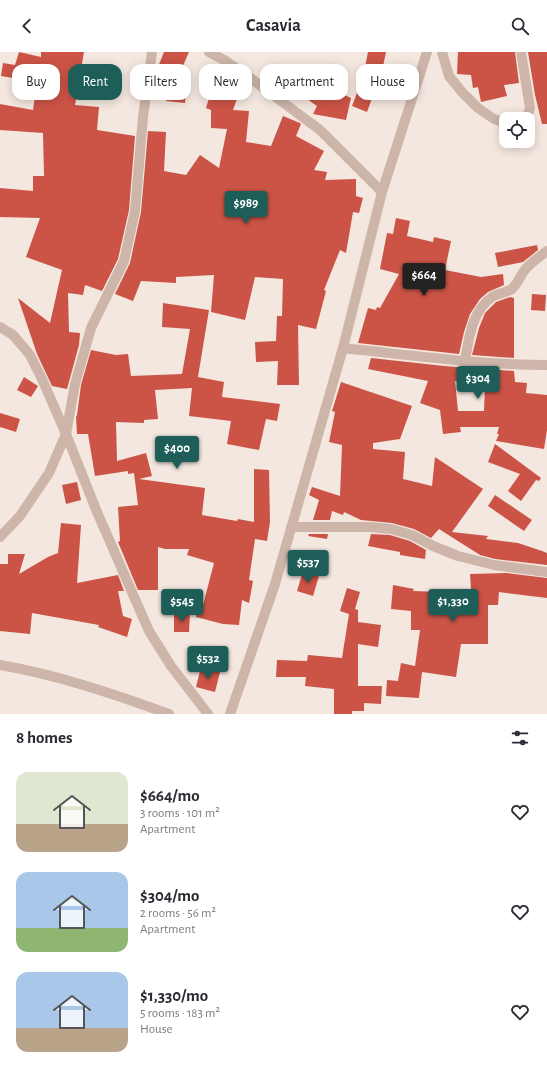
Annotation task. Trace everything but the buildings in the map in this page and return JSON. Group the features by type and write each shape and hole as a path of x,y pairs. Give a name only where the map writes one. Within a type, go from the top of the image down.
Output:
{"street":[{"path":"0,537 20,516 49,472 66,434 77,377 91,328 124,261 135,211 142,118 152,52"},
{"path":"209,52 226,60 320,130 382,192"},
{"path":"230,714 274,584 342,348 382,192 427,52"},
{"path":"442,52 449,76 462,92 478,108 499,121"},
{"path":"521,52 530,108 529,112"},
{"path":"465,360 469,334 475,317 487,301 494,296 510,290 517,283 524,270 534,260 547,251"},
{"path":"0,327 13,335 30,355 66,434 97,512 149,631 171,666 208,714"},
{"path":"342,348 523,365 547,365"},
{"path":"291,526 370,527 391,529 412,535 433,546 458,556 494,565 547,572"},
{"path":"0,665 68,680 169,714"}]}
